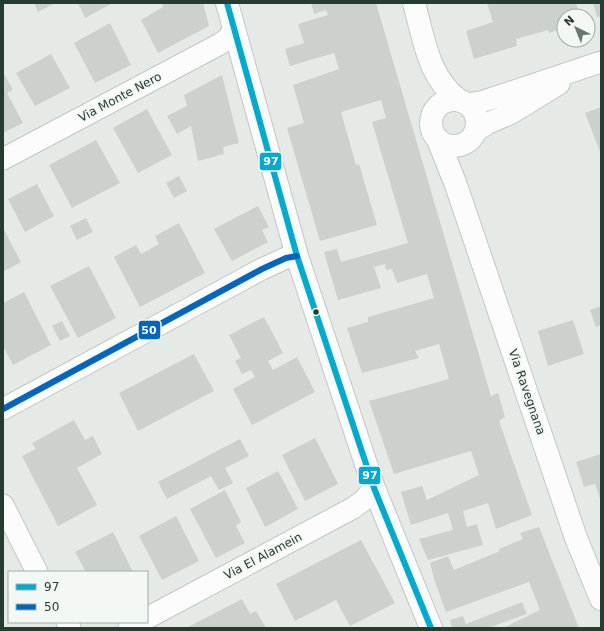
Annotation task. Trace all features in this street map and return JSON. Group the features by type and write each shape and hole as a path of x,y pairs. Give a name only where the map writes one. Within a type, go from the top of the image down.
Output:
{"street":[{"path":"227,3 233,31 297,256 374,488 431,628"},
{"path":"414,3 432,69 451,95 472,110 476,117 477,124 470,138"},
{"name":"Via Monte Nero","path":"3,159 220,44 227,39 233,31"},
{"path":"594,65 510,114 488,123 470,138 451,146 438,140 431,128 431,120 434,113 444,102 452,100 463,103 480,102 594,65"},
{"name":"Via Ravegnana","path":"456,185 458,164 470,138"},
{"name":"Via Ravegnana","path":"438,140 456,185 576,538 601,598"},
{"path":"3,409 262,269 286,258 297,256"},
{"name":"Via El Alamein","path":"148,617 353,508 364,500 374,488"},
{"path":"3,505 36,571"},
{"path":"128,628 138,623"}],"building":[{"path":"34,3 55,3 38,12"},
{"path":"78,3 113,3 85,18"},
{"path":"162,3 203,3 209,26 158,53 141,20 163,7"},
{"path":"311,3 376,3 491,396 498,393 505,417 499,421 532,515 496,529 488,503 463,511 467,527 477,524 483,545 428,560 419,539 453,530 448,513 411,525 401,492 422,486 427,500 479,475 471,451 394,474 369,401 449,379 439,344 415,351 419,358 362,373 347,328 368,322 368,317 434,298 427,274 397,283 392,269 386,270 385,264 374,267 381,288 338,300 324,252 337,249 341,262 408,243 372,122 386,118 381,100 341,112 356,165 359,164 377,225 320,241 287,128 304,123 293,85 339,69 334,53 290,66 285,49 304,43 298,24 328,15 326,10 314,14"},
{"path":"487,3 576,3 578,8 556,8 556,31 549,33 548,30 516,39 517,46 474,59 466,31 493,22"},
{"path":"593,3 601,3 601,16 597,17 596,8 594,8"},
{"path":"110,23 131,65 95,83 74,43"},
{"path":"51,54 70,88 35,106 16,73"},
{"path":"3,72 13,90 7,93 23,123 3,133"},
{"path":"222,75 239,143 223,147 224,154 198,161 191,126 177,134 167,116 187,106 184,95"},
{"path":"601,107 601,154 585,113"},
{"path":"147,109 172,155 138,173 113,128"},
{"path":"96,140 120,183 72,208 49,165"},
{"path":"179,176 187,191 174,198 166,183"},
{"path":"37,184 54,216 25,232 8,199"},
{"path":"258,206 269,227 262,230 268,242 232,261 214,229"},
{"path":"86,218 93,232 77,240 70,226"},
{"path":"179,223 205,273 140,307 114,257 136,245 141,254 159,244 155,236"},
{"path":"3,228 21,262 3,272"},
{"path":"89,266 116,318 78,338 50,286"},
{"path":"24,292 51,345 13,365 3,346 3,303"},
{"path":"601,306 601,325 596,327 590,310"},
{"path":"264,317 283,353 268,361 273,370 297,357 315,392 252,425 233,389 255,377 251,370 242,374 235,361 241,358 229,335"},
{"path":"573,320 584,354 548,366 538,331"},
{"path":"62,321 70,336 60,341 52,326"},
{"path":"194,354 214,391 138,431 119,393"},
{"path":"74,420 85,440 93,436 102,454 77,468 97,505 58,526 22,456 36,449 32,443"},
{"path":"315,438 338,484 305,501 282,455"},
{"path":"240,439 249,456 225,468 233,483 219,490 211,476 167,499 158,482"},
{"path":"601,454 601,501 595,484 584,487 576,462"},
{"path":"278,471 298,509 265,527 246,488"},
{"path":"225,490 241,522 236,526 245,543 216,558 190,509"},
{"path":"176,516 199,561 162,580 139,536"},
{"path":"539,527 579,628 503,628 540,610 529,582 446,612 430,563 448,556 454,570 500,551 499,549 523,539 520,533"},
{"path":"113,532 132,571 85,571 75,552"},
{"path":"361,540 395,603 350,626 336,600 295,621 276,584"},
{"path":"242,599 250,614 256,611 266,628 186,628"},
{"path":"522,602 527,614 488,628 452,628 450,620 463,616 466,624"}],"transit line":[{"name":"97","path":"227,3 297,256 374,488 431,628"},
{"name":"50","path":"3,409 262,269 286,258 297,256"}]}
